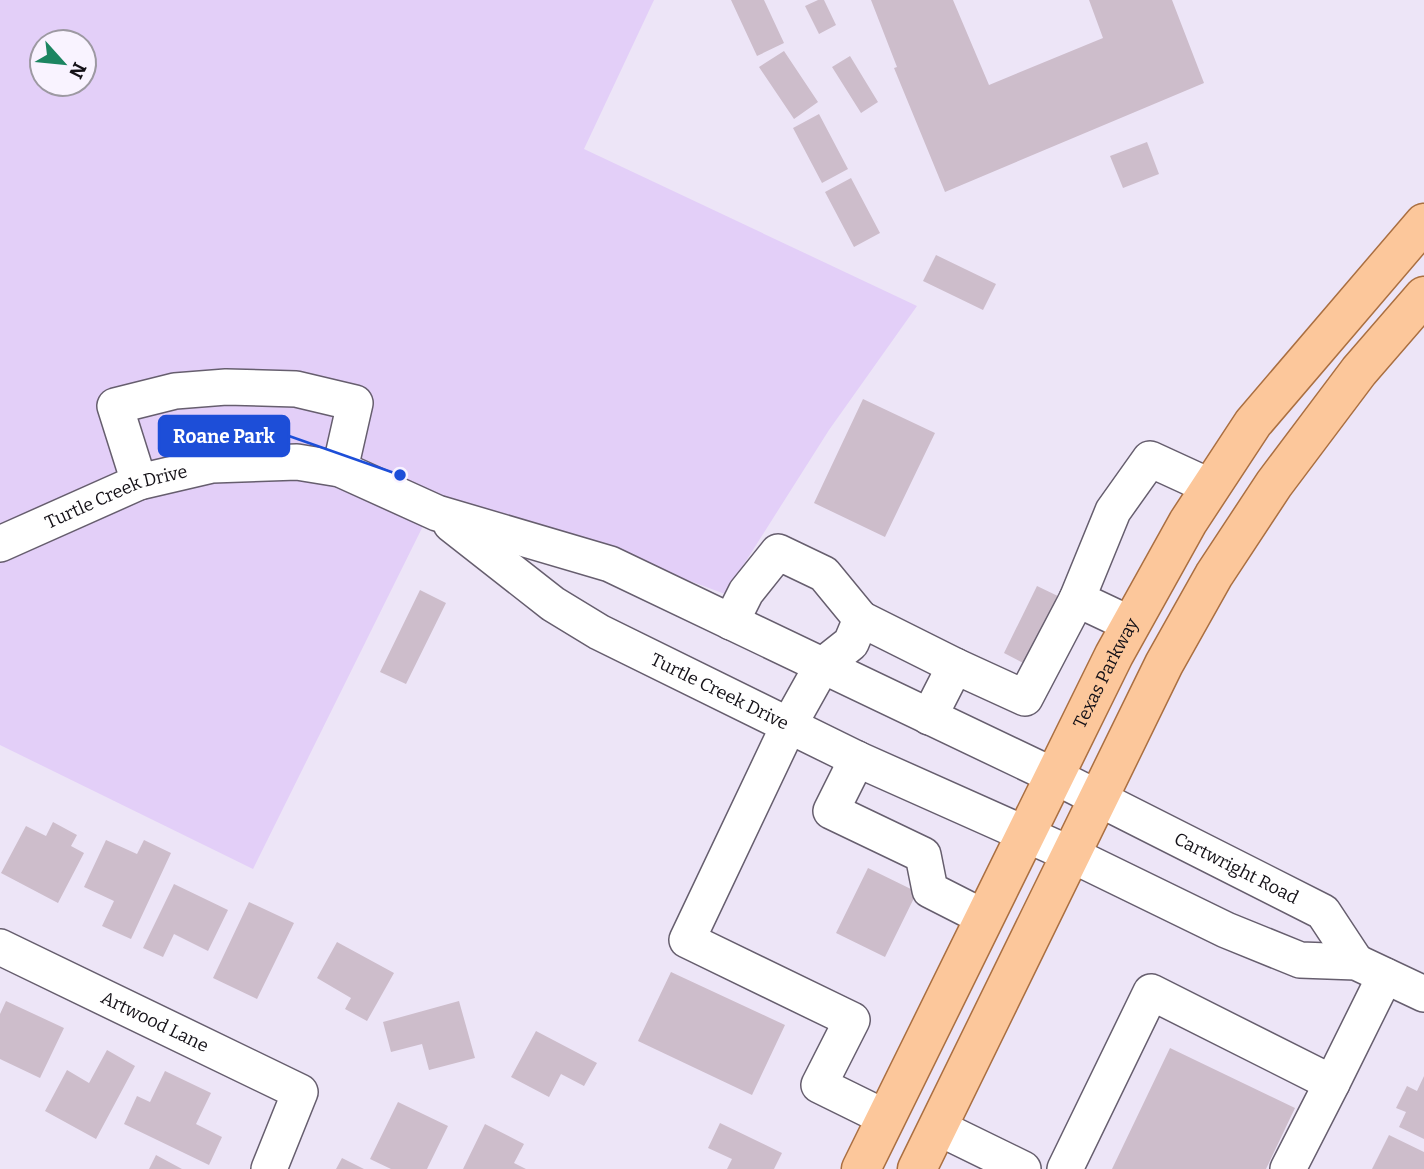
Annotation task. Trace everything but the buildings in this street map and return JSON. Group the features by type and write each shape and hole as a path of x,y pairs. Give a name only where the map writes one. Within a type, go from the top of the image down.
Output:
{"main road":[{"name":"Texas Parkway","path":"862,1169 1130,624 1188,522 1253,423 1424,223"},
{"path":"917,1169 1164,664 1214,575 1282,474 1359,371 1424,296"}],"street":[{"path":"139,482 115,406 186,389 296,389 355,403 340,469"},
{"path":"731,622 746,592 778,552 824,575 861,620 1025,698 1077,599 1113,510 1150,459 1210,487"},
{"name":"Turtle Creek Drive","path":"0,544 139,482 212,465 297,462 340,469 437,513 610,564 1054,776"},
{"name":"Turtle Creek Drive","path":"437,513 553,604 599,632 857,759 1070,854"},
{"path":"1077,599 1130,624"},
{"path":"861,620 851,643 822,666 789,725 688,940 852,1020 819,1085 886,1118"},
{"path":"929,717 956,666"},
{"path":"857,759 831,811 923,855 930,890 985,918"},
{"name":"Cartwright Road","path":"1054,776 1322,912 1371,969"},
{"name":"Cartwright Road","path":"1070,854 1226,930 1300,960 1371,969 1424,995"},
{"name":"Artwood Lane","path":"0,947 300,1092 269,1169"},
{"path":"1288,1169 1332,1083 1371,969"},
{"path":"1065,1169 1151,992 1332,1083"},
{"path":"937,1128 1023,1169"}],"shaded area":[{"path":"0,0 654,0 584,149 917,306 829,430 725,594 526,520 423,526 253,869 0,745"}],"place":[{"name":"Roane Park","path":"400,475"}]}
